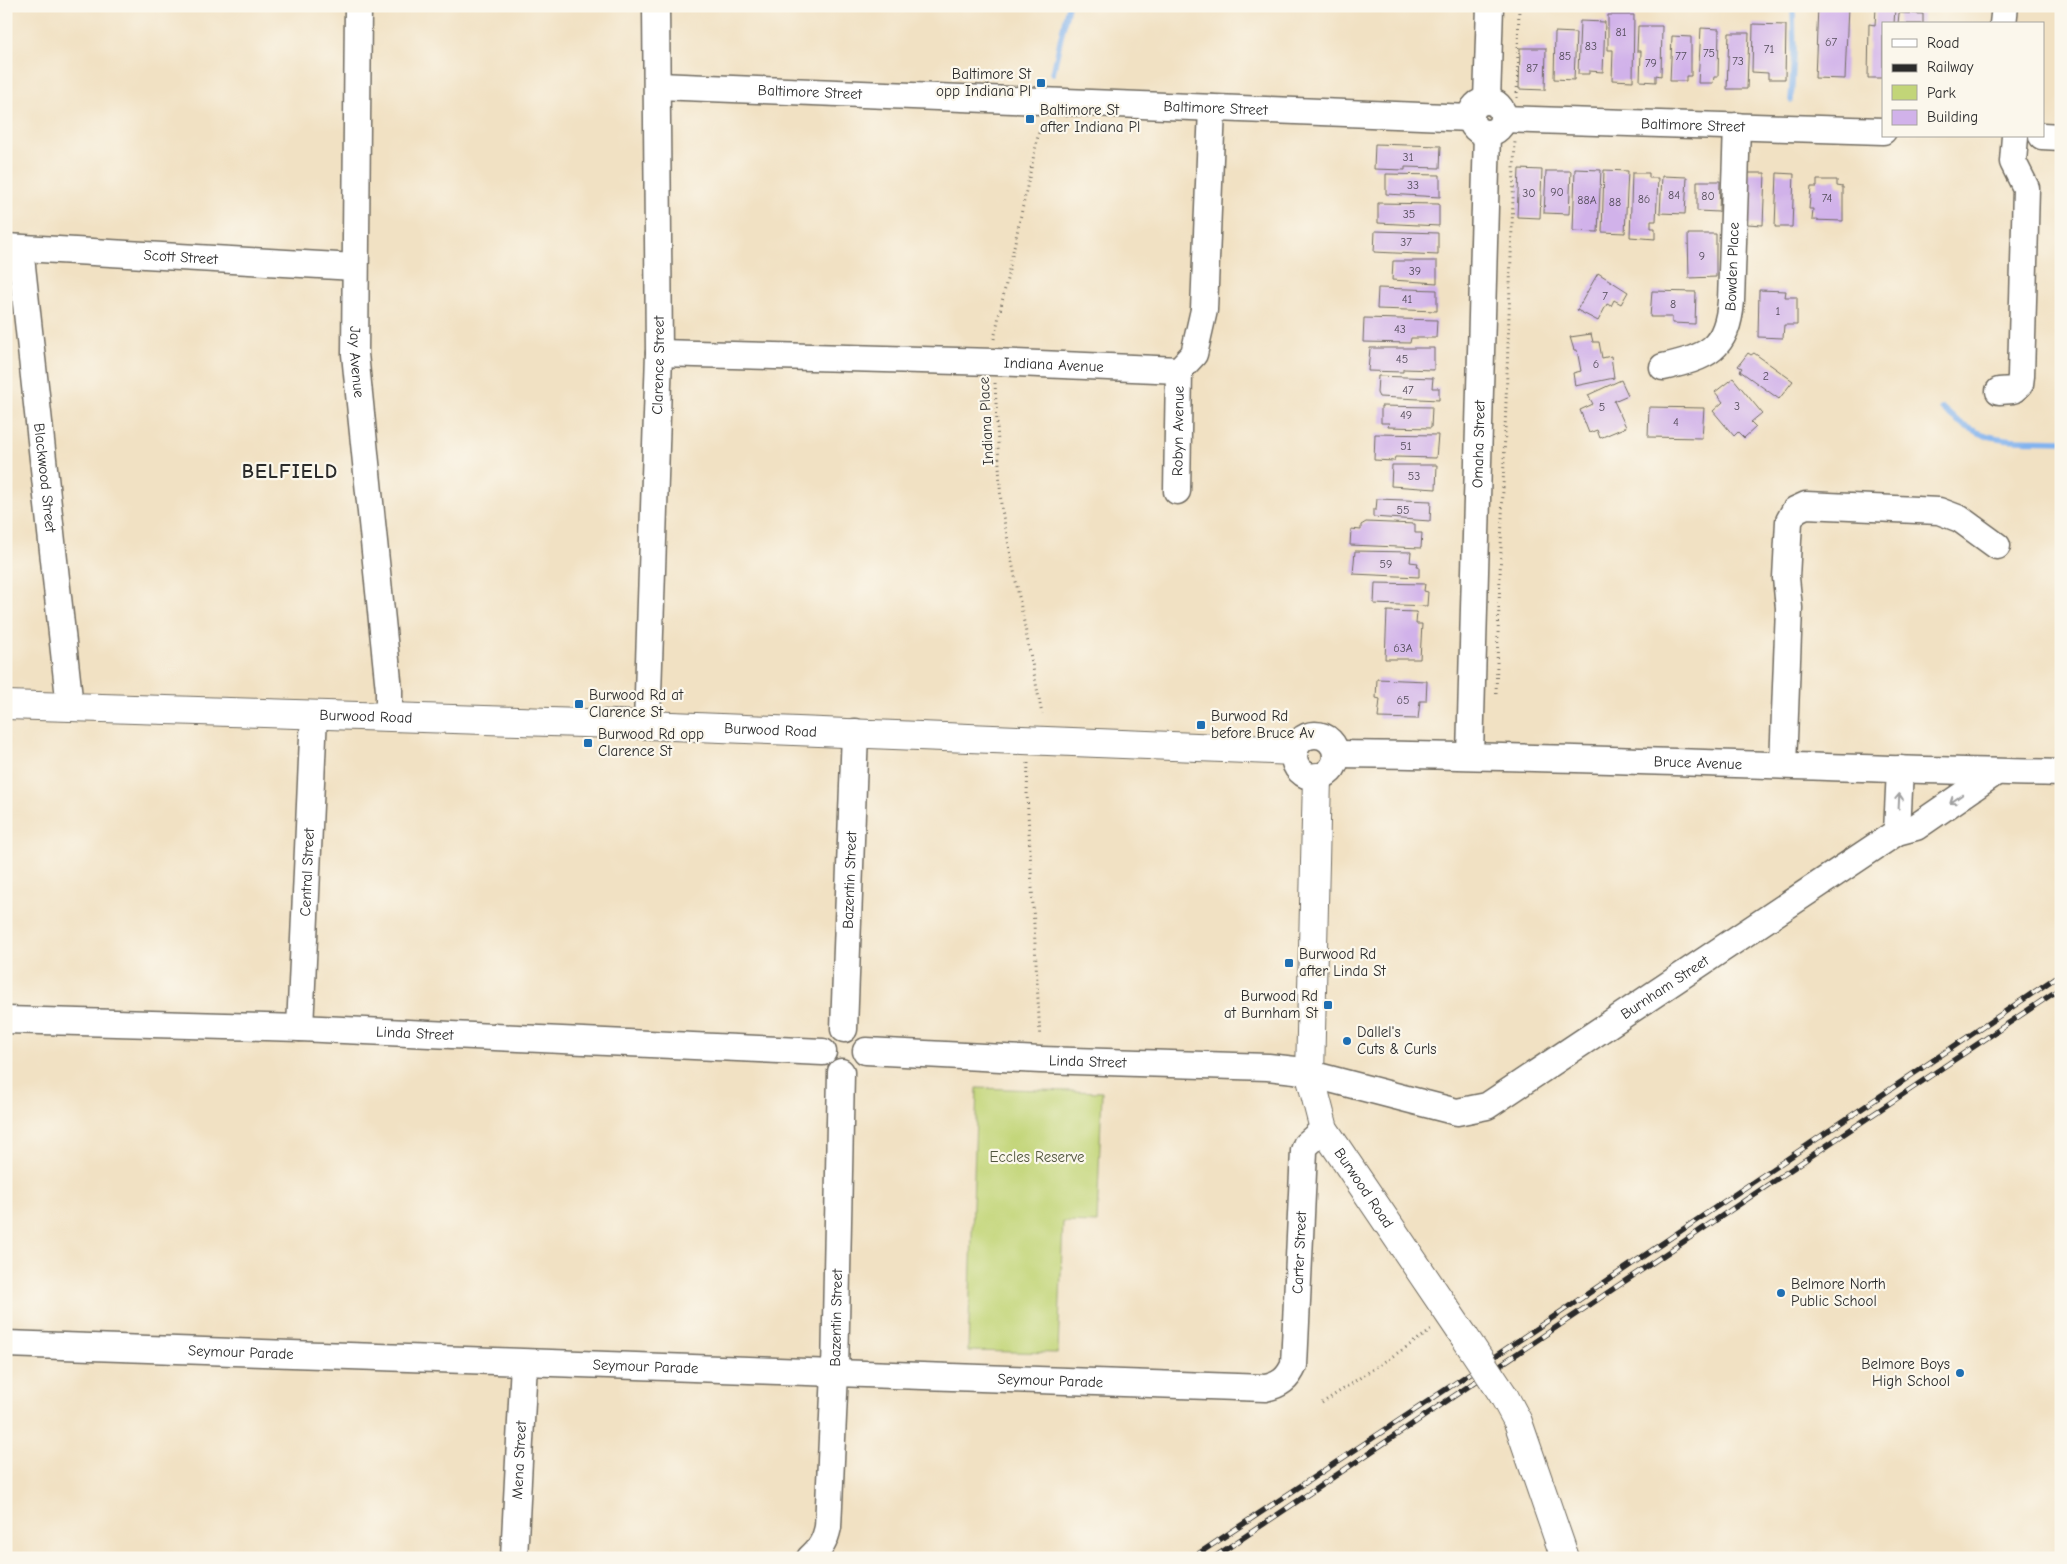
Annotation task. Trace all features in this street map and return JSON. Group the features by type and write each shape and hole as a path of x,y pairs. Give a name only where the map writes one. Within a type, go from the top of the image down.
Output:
{"main road":[{"name":"Burwood Road","path":"6,704 778,731 855,732 1294,751"},
{"name":"Burwood Road","path":"1316,777 1310,1075 1324,1129 1504,1396 1518,1422 1565,1558"}],"street":[{"name":"Jay Avenue","path":"358,6 355,354 388,690 388,716"},
{"name":"Clarence Street","path":"647,725 659,353 656,6"},
{"name":"Omaha Street","path":"1470,755 1497,118 1490,6"},
{"path":"2003,22 2005,6"},
{"name":"Baltimore Street","path":"658,86 1212,108 1882,131"},
{"path":"1179,370 1194,354 1204,310 1212,108"},
{"name":"Bowden Place","path":"1664,366 1692,361 1702,356 1721,340 1727,328 1731,302 1737,126"},
{"path":"2044,136 2061,137"},
{"path":"1999,391 2013,390 2020,384 2021,376 2026,188 2013,162 2014,138"},
{"name":"Scott Street","path":"13,248 355,267"},
{"name":"Blackwood Street","path":"13,248 70,707"},
{"name":"Indiana Avenue","path":"659,353 994,362 1179,370"},
{"name":"Robyn Avenue","path":"1177,491 1179,370"},
{"path":"1782,765 1789,608 1786,578 1788,529 1789,521 1795,510 1806,505 1939,511 1960,519 1997,546"},
{"name":"Central Street","path":"300,1028 314,715"},
{"name":"Bazentin Street","path":"844,1029 855,732"},
{"path":"1315,735 1327,738 1336,754 1335,764 1331,770 1321,777 1304,775 1295,765 1294,751 1301,740 1315,735"},
{"name":"Bruce Avenue","path":"1336,754 1470,755 2061,773"},
{"path":"1897,832 1900,769"},
{"name":"Burnham Street","path":"1310,1075 1457,1112 1487,1106 1897,832 1916,827 1996,772"},
{"name":"Linda Street","path":"6,1020 300,1028 823,1052"},
{"path":"844,1029 852,1030 862,1038 866,1051 864,1058 857,1068 841,1072 828,1066 823,1052 826,1038 837,1030 844,1029"},
{"name":"Linda Street","path":"866,1051 1041,1060 1268,1067 1295,1070 1310,1075"},
{"name":"Bazentin Street","path":"810,1558 819,1549 828,1527 835,1372 841,1072"},
{"name":"Carter Street","path":"1283,1382 1290,1374 1294,1365 1296,1351 1304,1150 1306,1145 1324,1129"},
{"name":"Seymour Parade","path":"6,1344 1264,1388 1283,1382"},
{"name":"Mena Street","path":"514,1558 524,1363"}],"path":[{"path":"1496,700 1497,118 1519,6"},
{"name":"Indiana Place","path":"1040,127 994,340 994,362 1001,505 1042,714"},
{"path":"1028,763 1027,794 1041,1060"},
{"path":"1322,1403 1439,1325"}],"green space":[{"name":"Eccles Reserve","path":"977,1088 1102,1092 1097,1223 1063,1222 1058,1353 968,1351"}],"building":[{"path":"1818,6 1848,6 1845,79 1815,78"},
{"path":"1876,8 1895,8 1894,22 1882,22 1882,78 1868,78 1869,24 1875,25"},
{"path":"1899,13 1923,14 1923,22 1898,22"},
{"path":"1608,15 1634,15 1633,81 1612,80 1613,50 1608,50"},
{"path":"1580,21 1605,22 1603,72 1589,71 1589,74 1578,74"},
{"path":"1753,24 1786,25 1785,79 1768,79 1768,73 1752,72"},
{"path":"1638,26 1662,26 1661,76 1656,75 1656,82 1640,81 1641,51 1637,51"},
{"path":"1701,28 1719,29 1718,77 1714,77 1713,83 1698,83"},
{"path":"1555,32 1576,33 1574,80 1554,79"},
{"path":"1729,33 1749,33 1747,89 1727,89"},
{"path":"1672,36 1691,37 1691,76 1686,76 1686,81 1670,81"},
{"path":"1520,48 1546,48 1545,90 1519,89"},
{"path":"1375,144 1441,146 1440,168 1405,167 1405,170 1374,169"},
{"path":"1519,169 1542,170 1540,218 1517,217"},
{"path":"1575,169 1601,170 1598,232 1573,231"},
{"path":"1604,170 1628,171 1625,233 1602,232"},
{"path":"1546,171 1571,171 1569,214 1544,213"},
{"path":"1632,173 1649,173 1649,178 1658,178 1656,221 1651,221 1651,228 1655,228 1655,239 1630,237"},
{"path":"1748,173 1765,173 1763,225 1747,224"},
{"path":"1777,173 1794,174 1792,227 1775,227"},
{"path":"1386,174 1440,175 1440,197 1386,194"},
{"path":"1662,176 1687,177 1685,214 1660,213"},
{"path":"1817,180 1837,180 1837,186 1843,187 1843,221 1812,220 1813,209 1809,209 1811,187 1817,187"},
{"path":"1697,181 1720,181 1719,212 1697,211"},
{"path":"1378,203 1439,204 1439,226 1378,223"},
{"path":"1375,231 1438,233 1438,255 1374,252"},
{"path":"1688,234 1716,234 1716,277 1689,278"},
{"path":"1393,261 1437,261 1437,283 1392,280"},
{"path":"1598,273 1628,292 1621,304 1614,300 1611,306 1607,304 1598,321 1577,310"},
{"path":"1378,288 1437,290 1437,311 1377,309"},
{"path":"1759,290 1786,291 1785,297 1797,297 1797,325 1784,325 1783,338 1758,337"},
{"path":"1652,291 1696,292 1695,324 1672,323 1672,317 1650,317"},
{"path":"1364,318 1437,320 1436,338 1411,338 1410,343 1363,342"},
{"path":"1591,334 1593,342 1599,342 1602,358 1611,356 1614,378 1575,386 1573,373 1581,371 1577,350 1574,350 1570,337"},
{"path":"1370,348 1434,348 1434,370 1403,369 1403,372 1368,371"},
{"path":"1748,353 1751,355 1754,353 1793,381 1779,399 1740,371 1742,368 1738,366"},
{"path":"1378,376 1433,378 1432,388 1439,388 1439,400 1379,397 1377,393"},
{"path":"1733,378 1762,413 1751,422 1756,427 1744,438 1738,432 1734,436 1713,411 1723,402 1715,392"},
{"path":"1621,380 1628,395 1614,401 1626,427 1600,438 1597,430 1589,433 1580,410 1593,404 1588,395"},
{"path":"1381,406 1432,407 1431,428 1388,427 1389,423 1381,423"},
{"path":"1649,407 1704,408 1702,438 1648,437"},
{"path":"1375,434 1438,435 1436,458 1395,457 1394,461 1374,460"},
{"path":"1392,465 1437,465 1436,489 1391,486"},
{"path":"1377,499 1431,501 1430,521 1373,517 1373,510 1376,510"},
{"path":"1366,522 1415,524 1415,533 1422,533 1421,548 1350,545 1351,529 1361,530 1361,525"},
{"path":"1355,551 1411,552 1410,562 1418,563 1419,577 1353,574"},
{"path":"1375,583 1425,584 1424,591 1428,592 1427,606 1374,604"},
{"path":"1387,611 1417,612 1416,624 1422,624 1420,659 1385,659"},
{"path":"1377,679 1427,681 1426,701 1420,701 1418,719 1378,718 1380,699 1376,698"}],"waterway":[{"path":"1053,73 1068,6"},
{"path":"1791,100 1794,54 1793,6"},
{"path":"1942,408 1956,420 1984,435 2011,440 2061,441"}],"railway":[{"path":"1192,1558 1460,1380 2061,974"},
{"path":"1213,1558 2061,988"}],"place":[{"name":"Baltimore St opp Indiana Pl","path":"1041,83"},
{"name":"Baltimore St after Indiana Pl","path":"1030,119"},
{"name":"Burwood Rd at Clarence St","path":"579,704"},
{"name":"Burwood Rd before Bruce Av","path":"1201,725"},
{"name":"Burwood Rd opp Clarence St","path":"588,743"},
{"name":"Burwood Rd after Linda St","path":"1289,963"},
{"name":"Burwood Rd at Burnham St","path":"1328,1005"},
{"name":"Dallel's Cuts & Curls","path":"1347,1041"},
{"name":"Belmore North Public School","path":"1781,1293"},
{"name":"Belmore Boys High School","path":"1960,1373"}],"district":[{"name":"BELFIELD","path":"290,471"}]}
